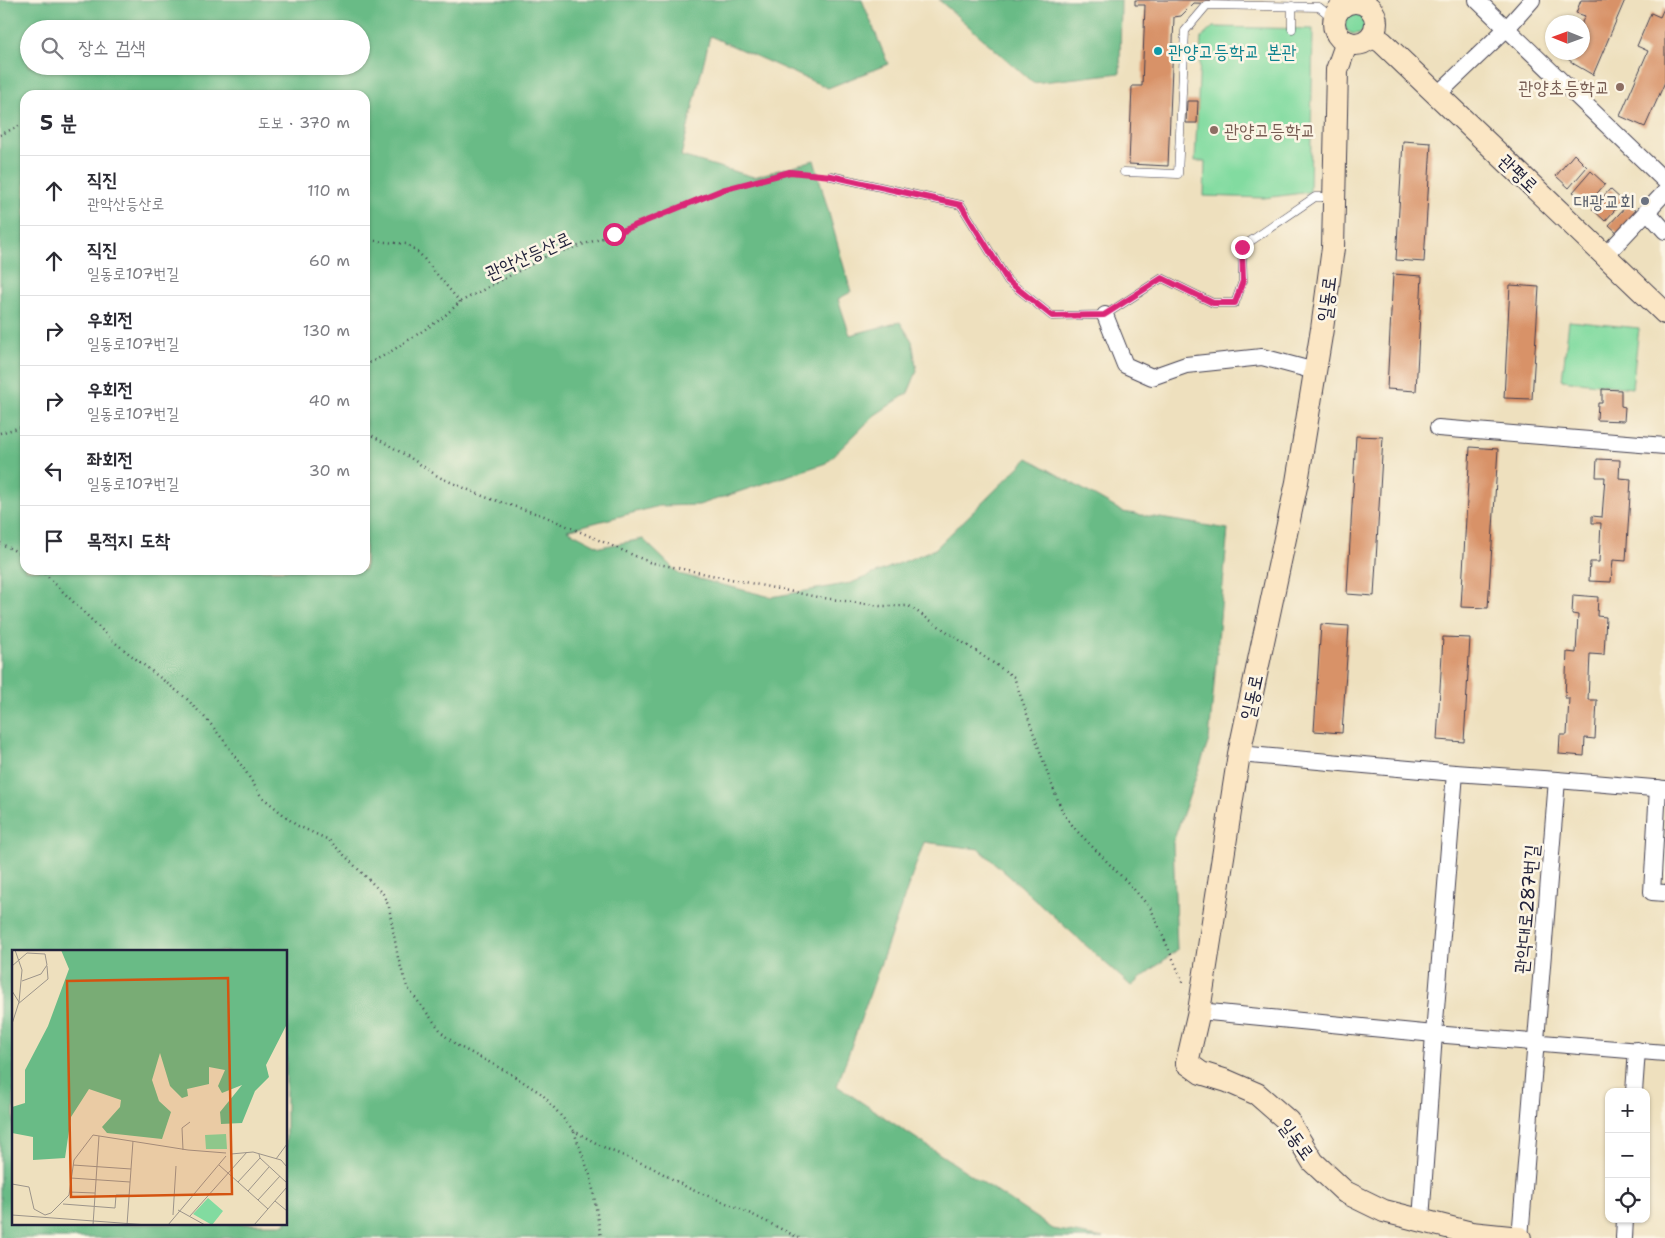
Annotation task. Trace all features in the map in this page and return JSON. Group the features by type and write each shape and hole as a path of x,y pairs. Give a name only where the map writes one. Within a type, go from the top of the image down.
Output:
{"street":[{"path":"1477,0 1665,181"},
{"path":"1438,94 1507,28 1532,0"},
{"path":"1354,1 1371,9 1376,27 1372,36 1365,42 1356,44 1347,42 1339,37 1335,29 1334,19 1338,11 1354,1"},
{"name":"관평로","path":"1372,36 1382,42 1438,94 1665,313"},
{"name":"일동로","path":"1347,42 1337,70 1333,248 1322,329 1297,482 1239,754 1199,1011 1187,1063 1200,1073 1257,1094 1288,1122 1313,1162 1345,1192 1384,1211 1471,1233 1520,1238 1535,1042"},
{"path":"1605,256 1665,192"},
{"path":"1647,211 1665,232"},
{"path":"1104,315 1125,365 1152,377 1186,365 1262,357 1315,372"},
{"path":"1438,428 1665,446"},
{"path":"1239,754 1455,773 1661,788 1652,892 1665,893"},
{"path":"1421,1220 1455,773"},
{"name":"관악대로287번길","path":"1535,1042 1556,780"},
{"path":"1199,1011 1434,1034 1665,1053"},
{"path":"1634,1088 1637,1050"},
{"path":"1624,1238 1625,1223"}],"lane":[{"path":"1287,4 1292,29"},
{"path":"1124,172 1178,174 1185,31 1206,5 1287,4 1319,7 1334,19"},
{"path":"831,176 961,205 1008,281 1052,316 1104,315 1162,278 1213,303 1235,303 1243,281 1242,247 1315,197 1333,197"}],"path":[{"path":"0,135 20,125"},
{"name":"관악산등산로","path":"370,362 387,354 442,319 460,302 545,257 614,234 722,190 790,172 831,176"},
{"path":"370,240 407,244 420,254 460,302"},
{"path":"0,433 20,427"},
{"path":"370,433 439,477 485,497 544,516 649,562 817,597 880,606 909,606 1014,676 1063,813 1076,830 1150,908 1185,987"},
{"path":"0,543 20,553"},
{"path":"46,575 113,641 186,698 225,742 261,796 296,825 329,840 382,894 389,907 398,958 407,987 444,1035 458,1046 506,1071 542,1094 574,1131 607,1149 651,1167 690,1189 739,1208 799,1238"},
{"path":"574,1131 591,1178 600,1238"}],"green space":[{"path":"0,0 862,0 888,64 828,88 710,36 681,156 754,177 814,160 851,292 838,299 850,335 900,322 912,341 917,371 908,393 875,415 826,463 699,505 659,506 567,530 600,547 643,539 679,574 771,597 851,583 935,549 1028,458 1123,512 1228,529 1209,740 1173,842 1177,950 1131,986 979,849 924,842 837,1086 1053,1229 1103,1238 0,1238"},
{"path":"939,0 1121,0 1120,73 1033,83"},
{"path":"1355,12 1363,15 1366,23 1363,31 1355,34 1347,31 1344,23 1347,15"},
{"path":"1213,27 1313,29 1310,192 1264,198 1204,196 1205,161 1195,161 1201,38"},
{"path":"1569,321 1639,328 1632,388 1562,380"}],"building":[{"name":"관양고등학교 본관","path":"1135,0 1230,0 1230,4 1194,3 1181,16 1174,17 1168,166 1129,164 1132,86 1142,86 1145,5 1135,5"},
{"path":"1581,0 1625,0 1593,75 1569,60 1590,60 1590,15 1576,13"},
{"path":"1665,6 1665,82 1645,127 1620,116 1648,51 1637,46 1651,13 1660,17"},
{"path":"1187,101 1198,101 1197,123 1186,123"},
{"path":"1403,141 1431,143 1424,262 1396,260"},
{"path":"1574,154 1587,167 1569,188 1556,176"},
{"path":"1591,171 1605,184 1588,204 1573,192"},
{"path":"1610,189 1623,201 1605,221 1592,209"},
{"path":"1628,204 1640,215 1620,235 1609,225"},
{"path":"1393,274 1422,276 1416,391 1387,389"},
{"path":"1510,285 1539,287 1532,399 1504,398"},
{"path":"1602,389 1621,390 1621,406 1625,407 1624,421 1597,420 1598,403 1602,403"},
{"path":"1356,436 1383,437 1374,596 1347,594"},
{"path":"1470,447 1498,449 1488,608 1461,607"},
{"path":"1597,459 1620,460 1619,478 1631,479 1626,561 1613,560 1611,582 1589,581 1590,562 1599,562 1601,523 1592,523 1592,516 1602,517 1605,477 1596,477"},
{"path":"1573,595 1598,597 1597,616 1606,617 1604,655 1590,654 1588,700 1597,700 1595,739 1585,738 1584,756 1559,754 1560,735 1567,735 1569,698 1565,698 1567,652 1576,653 1578,615 1572,614"},
{"path":"1321,624 1349,626 1342,733 1314,731"},
{"path":"1443,637 1470,638 1464,742 1437,740"}],"place":[{"name":"관양고등학교 본관","path":"1158,51"},
{"name":"관양초등학교","path":"1620,87"},
{"name":"관양고등학교","path":"1214,130"},
{"name":"대광교회","path":"1645,201"}],"route":[{"path":"614,234 722,190 790,172 819,174 961,205 1008,281 1052,316 1104,315 1162,278 1213,303 1235,303 1243,281 1242,247"}]}
